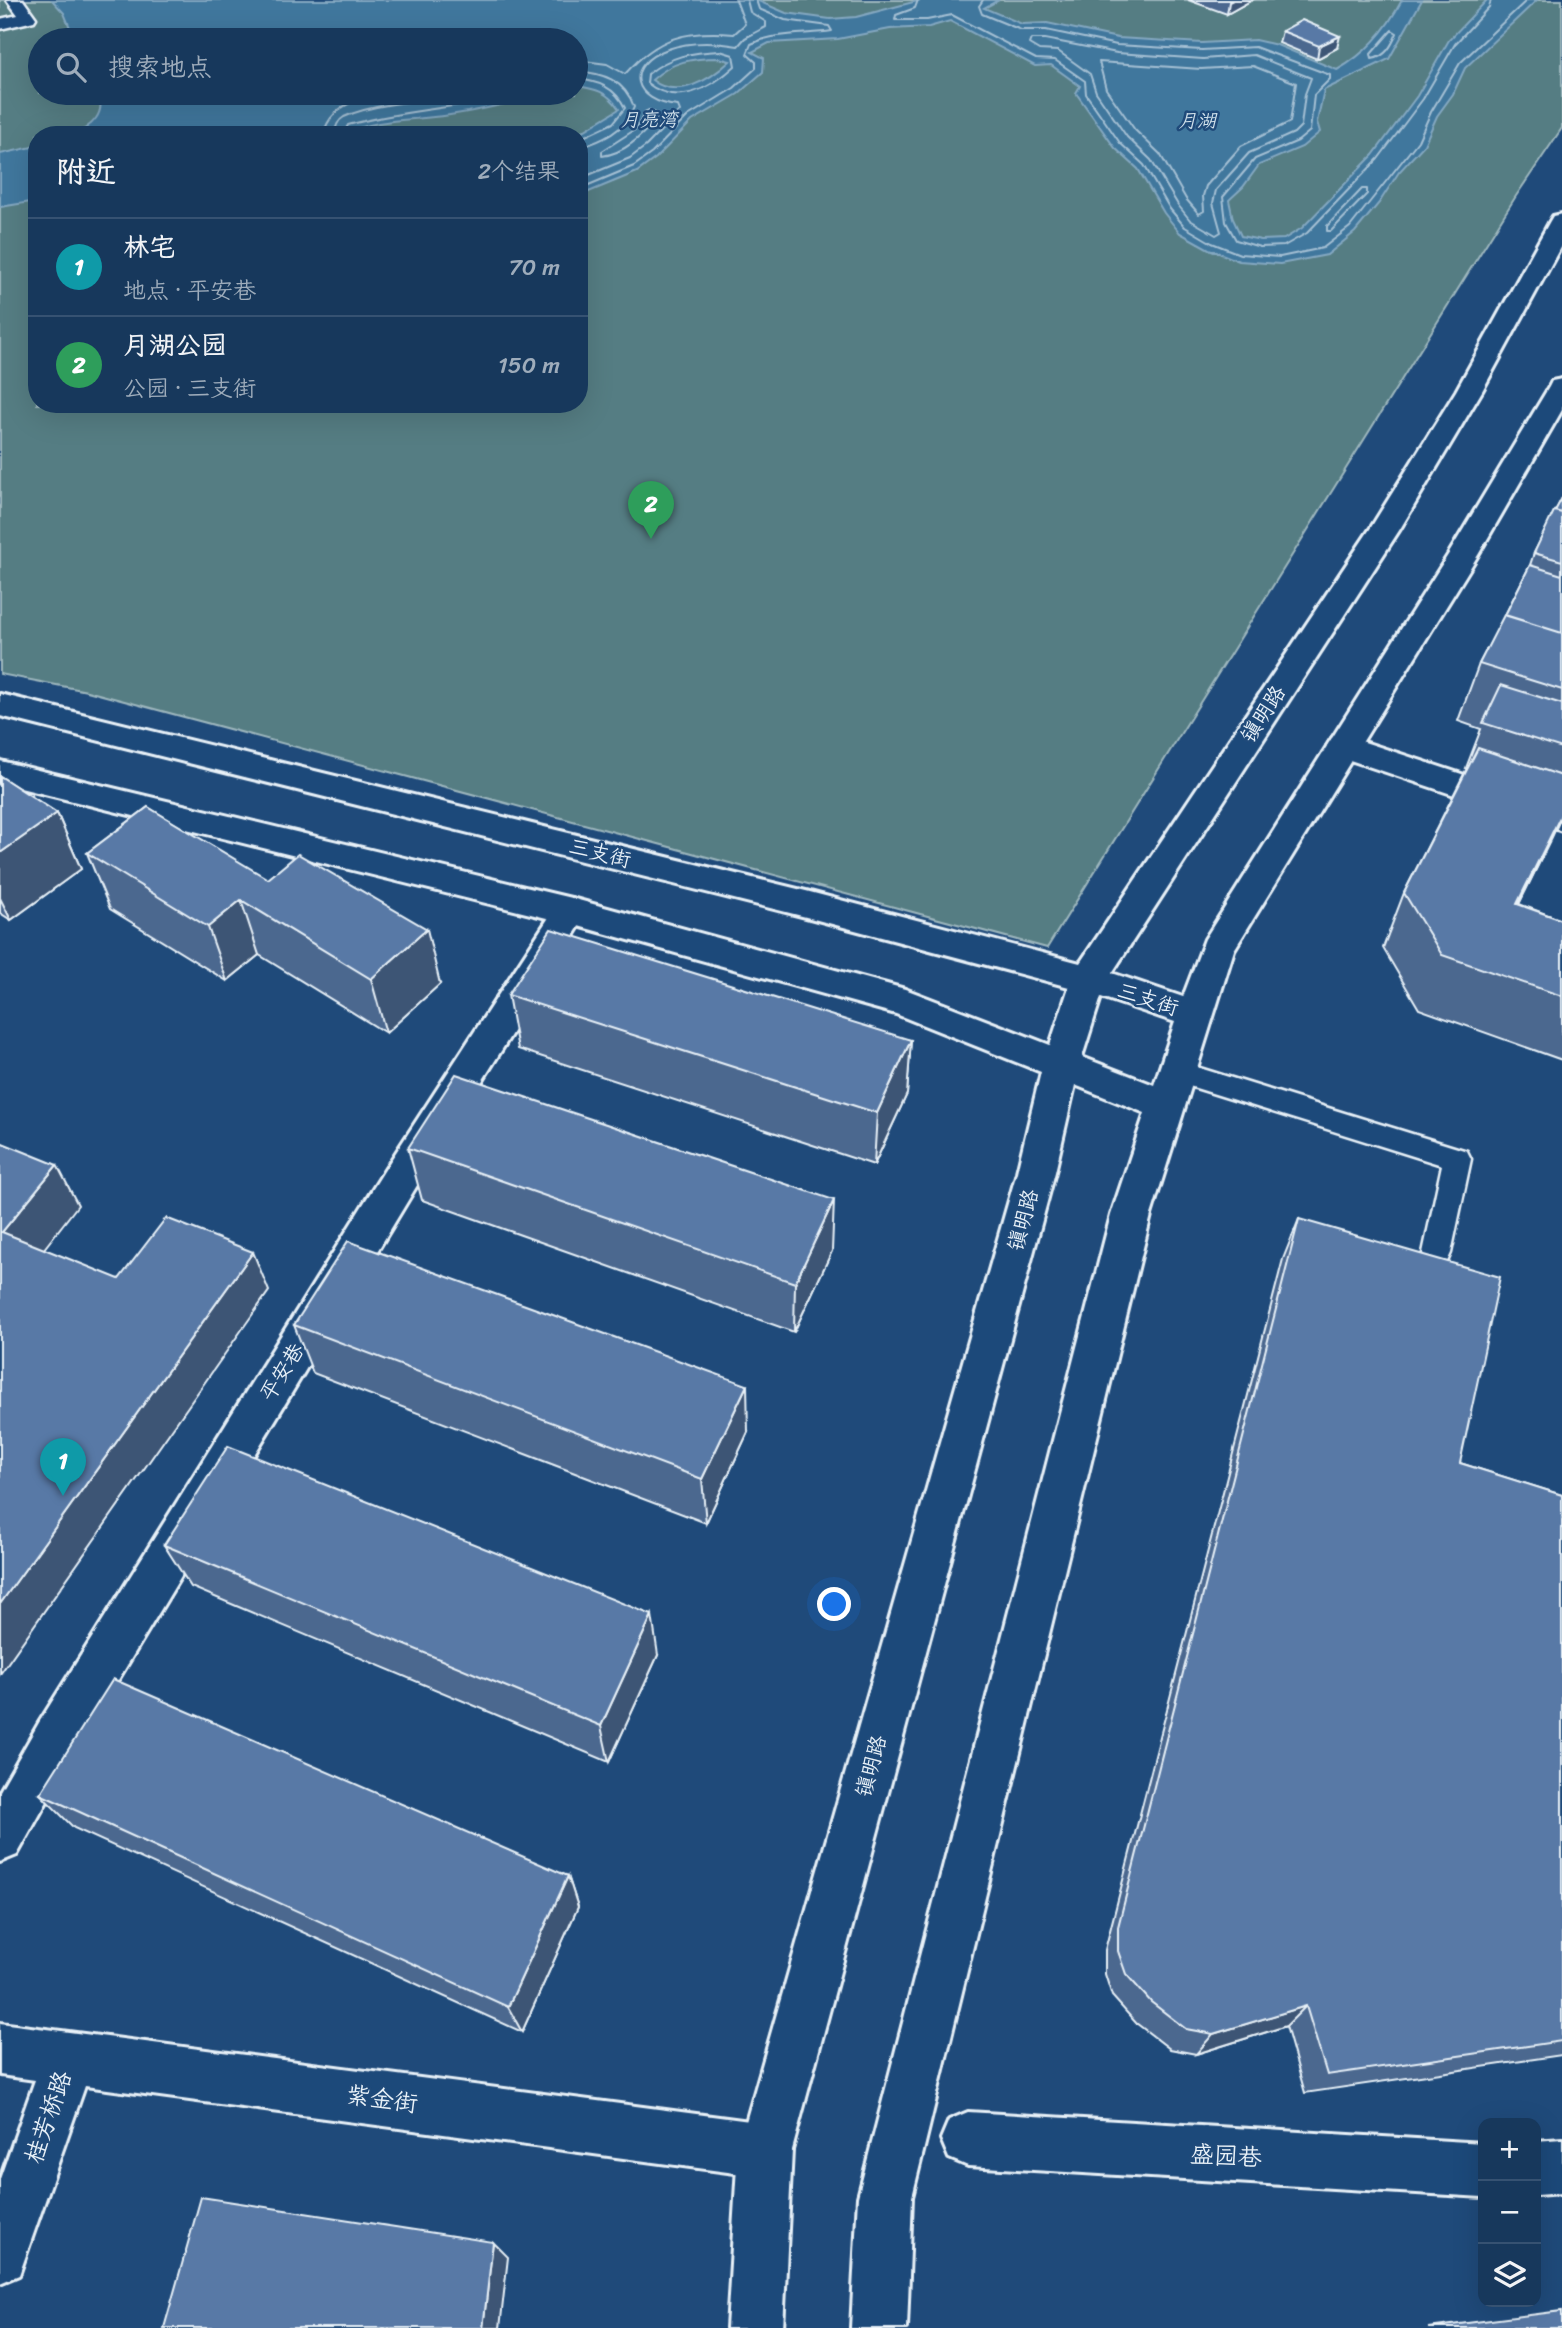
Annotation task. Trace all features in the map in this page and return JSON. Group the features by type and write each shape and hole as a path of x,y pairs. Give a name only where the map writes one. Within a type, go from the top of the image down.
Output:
{"main road":[{"name":"镇明路","path":"755,2328 765,2150 1036,1172 1062,1063 1089,979 1385,529 1469,391 1562,221"},
{"path":"879,2328 885,2197 1128,1229 1217,948 1559,400"},
{"name":"三支街","path":"0,705 806,904 1089,979 1196,1015"},
{"path":"1343,746 1562,818"},
{"path":"0,772 571,911 926,1009 1062,1063 1172,1089"},
{"name":"平安巷","path":"0,1838 70,1715 405,1171 571,911"},
{"name":"紫金街","path":"0,2049 765,2150"},
{"name":"桂芳桥路","path":"0,2256 69,2058"},
{"name":"盛园巷","path":"968,2139 1478,2170"},
{"path":"1541,2168 1562,2166"}],"lane":[{"path":"0,24 29,18 15,0"},
{"path":"1172,1089 1457,1159 1437,1253"}],"green space":[{"path":"0,0 1562,0 1562,128 1516,196 1047,948 87,691 0,674"}],"water":[{"name":"月湖","path":"52,0 756,0 786,13 830,19 856,17 921,0 999,0 984,8 1022,24 1047,23 1118,38 1202,43 1255,40 1277,45 1337,70 1348,64 1375,40 1402,0 1422,0 1389,59 1324,90 1317,122 1320,132 1302,147 1259,165 1243,187 1229,200 1233,219 1241,236 1261,240 1284,239 1302,228 1373,155 1417,96 1449,40 1487,0 1537,0 1465,68 1453,94 1437,116 1424,145 1399,172 1379,203 1355,232 1327,255 1280,264 1239,261 1180,233 1164,213 1138,169 1115,148 1076,93 1080,86 1051,65 1035,66 950,21 929,27 890,29 838,39 769,43 752,52 764,58 763,72 738,94 692,121 656,158 637,172 588,192 588,128 619,109 610,98 588,88 588,28 70,28 64,13","holes":["709,58 730,61 713,75 682,88 662,86 652,80 683,62"]},
{"path":"503,105 366,126 88,126 96,119 100,107"},
{"path":"28,148 28,202 0,207 0,154"}],"building":[{"path":"1302,20 1340,36 1319,46 1282,31"},
{"path":"1562,498 1562,513 1555,511"},
{"path":"1554,511 1562,513 1562,561 1534,553"},
{"path":"1530,565 1562,575 1562,633 1505,615"},
{"path":"1504,615 1562,633 1562,690 1479,664"},
{"path":"1501,685 1562,704 1562,748 1483,723"},
{"path":"1478,748 1562,776 1562,813 1517,904 1562,920 1562,996 1442,955 1404,893"},
{"path":"0,776 57,813 0,853"},
{"path":"148,807 268,879 298,854 427,929 371,979 241,900 208,927 87,853"},
{"path":"551,929 911,1040 877,1113 508,995"},
{"path":"456,1074 834,1200 795,1283 408,1148"},
{"path":"0,1142 57,1165 2,1232 119,1279 166,1218 253,1252 0,1604"},
{"path":"1299,1219 1500,1277 1460,1463 1562,1495 1562,2041 1327,2075 1306,2006 1213,2034 1186,2029 1151,2002 1126,1974 1118,1951 1118,1927"},
{"path":"348,1241 747,1385 702,1479 294,1325"},
{"path":"228,1446 652,1615 601,1726 164,1545"},
{"path":"113,1679 568,1876 508,2007 40,1794"},
{"path":"201,2197 493,2242 483,2328 164,2328"},
{"path":"1562,2311 1562,2328 1428,2328"}],"place":[{"name":"月湖公园","path":"651,539"},
{"name":"林宅","path":"63,1496"}],"water label":[{"name":"月亮湾","path":"649,119"}]}
